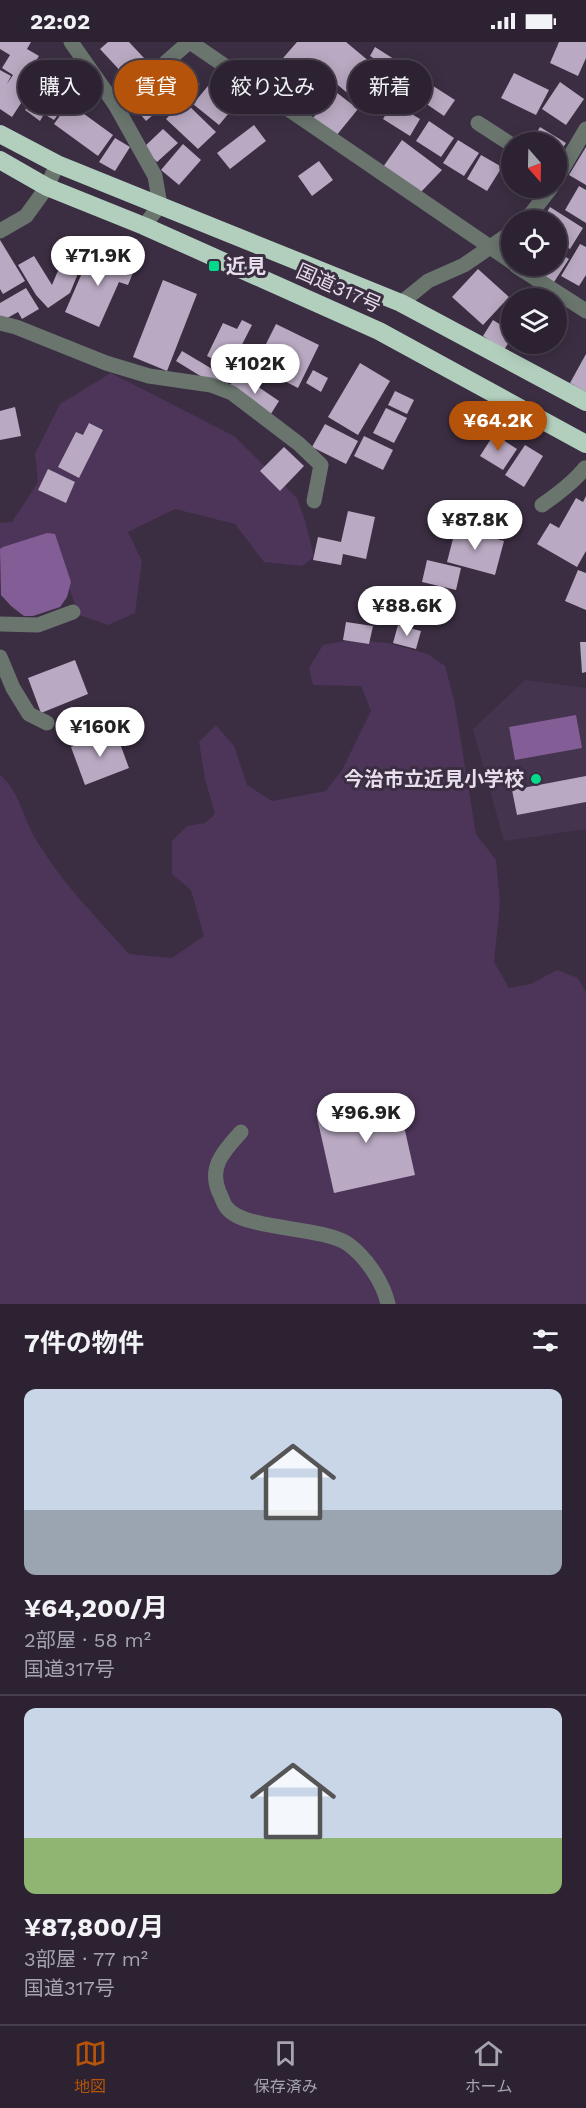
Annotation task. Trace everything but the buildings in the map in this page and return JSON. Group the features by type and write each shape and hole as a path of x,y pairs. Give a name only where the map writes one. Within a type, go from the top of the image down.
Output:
{"highway":[{"name":"国道317号","path":"0,134 57,164 401,303 586,402"},
{"name":"国道317号","path":"0,160 47,187 144,226 379,331 586,444"}],"street":[{"path":"71,42 114,103"},
{"path":"168,60 189,42 501,255"},
{"path":"120,114 155,176 160,205 144,226"},
{"path":"478,123 501,138"},
{"path":"567,161 586,129"},
{"path":"0,231 26,216 47,187 57,164"},
{"path":"401,303 428,281 465,265 501,240"},
{"path":"532,276 586,311"},
{"path":"0,323 16,327 106,363 149,376 211,385 232,393 299,444 321,465 314,501"},
{"path":"542,505 572,483 586,467"},
{"path":"0,624 38,625 73,612"},
{"path":"0,657 13,688 29,714 47,723"},
{"path":"241,1132 219,1158 216,1184 228,1210 251,1222 313,1232 347,1244 370,1267 388,1304"}],"shaded area":[{"path":"111,373 234,436 297,498 314,557 302,566 264,562 235,524 175,509 128,532 142,561 135,613 108,625 79,615 52,541 0,551 0,523 12,522 38,482 35,454 60,404"},
{"path":"47,533 55,534 71,582 67,597 60,607 33,616 24,616 1,595 0,549"},
{"path":"350,640 388,643 428,654 445,666 454,700 476,834 496,860 500,903 494,962 509,988 531,984 557,970 578,978 586,992 586,1304 0,1304 0,775 12,789 33,835 58,873 129,954 172,958 204,936 191,890 172,874 172,841 187,826 205,823 215,814 205,779 199,742 216,725 234,746 247,785 272,801 326,791 342,770 371,711 361,686 313,685 309,668 323,645"},
{"name":"今治市立近見小学校","path":"525,680 586,688 586,829 504,841 473,729"},
{"path":"576,715 582,748 515,760 509,727"}],"place":[{"name":"近見","path":"214,266"},
{"name":"今治市立近見小学校","path":"536,779"}]}
